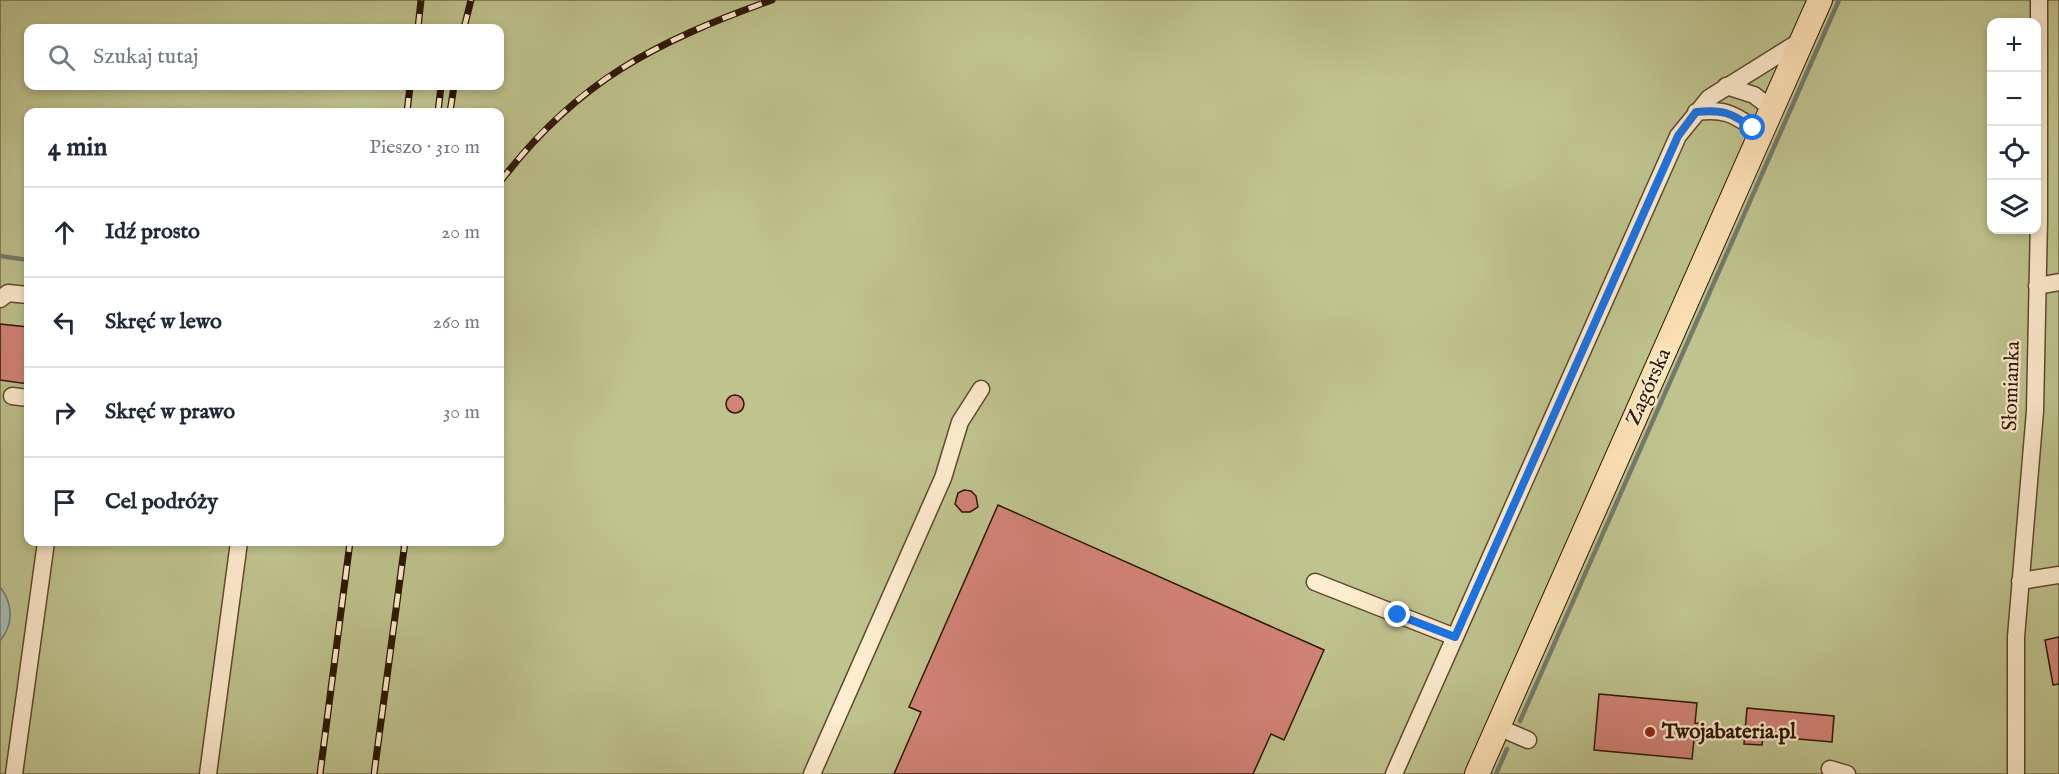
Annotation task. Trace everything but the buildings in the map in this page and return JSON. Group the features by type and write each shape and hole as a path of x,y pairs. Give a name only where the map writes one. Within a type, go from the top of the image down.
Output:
{"highway":[{"name":"Zagórska","path":"1477,774 1820,0"}],"street":[{"name":"Słomianka","path":"2016,774 2016,637 2035,411 2039,0"},
{"path":"1394,774 1678,136 1709,98 1803,39"},
{"path":"1726,86 1754,95 1772,109"},
{"path":"1696,112 1723,111 1733,114 1762,133"},
{"path":"2037,285 2059,282"},
{"path":"0,299 8,293 24,295"},
{"path":"812,774 943,478 960,422 981,389"},
{"path":"14,774 45,546"},
{"path":"208,774 238,546"},
{"path":"2020,581 2059,575"},
{"path":"1315,582 1455,637"},
{"path":"1498,727 1528,740"},
{"path":"1830,769 1847,774"}],"green space":[{"path":"0,0 2059,0 2059,774 0,774"}],"water":[{"path":"0,587 7,600 10,621 0,641"}],"waterway":[{"path":"1520,721 1839,0"},
{"path":"0,256 24,259"},
{"path":"1496,774 1507,749"}],"railway":[{"path":"418,24 421,0"},
{"path":"465,24 471,0"},
{"path":"504,177 529,147 559,117 589,91 621,69 691,32 772,0"},
{"path":"407,108 410,90"},
{"path":"438,108 441,90"},
{"path":"451,108 453,90"},
{"path":"320,774 349,546"},
{"path":"374,774 404,546"}],"place":[{"name":"Twojabateria.pl","path":"1650,732"}],"route":[{"path":"1398,615 1455,637 1678,136 1696,112 1713,110 1733,114 1753,128"}]}
